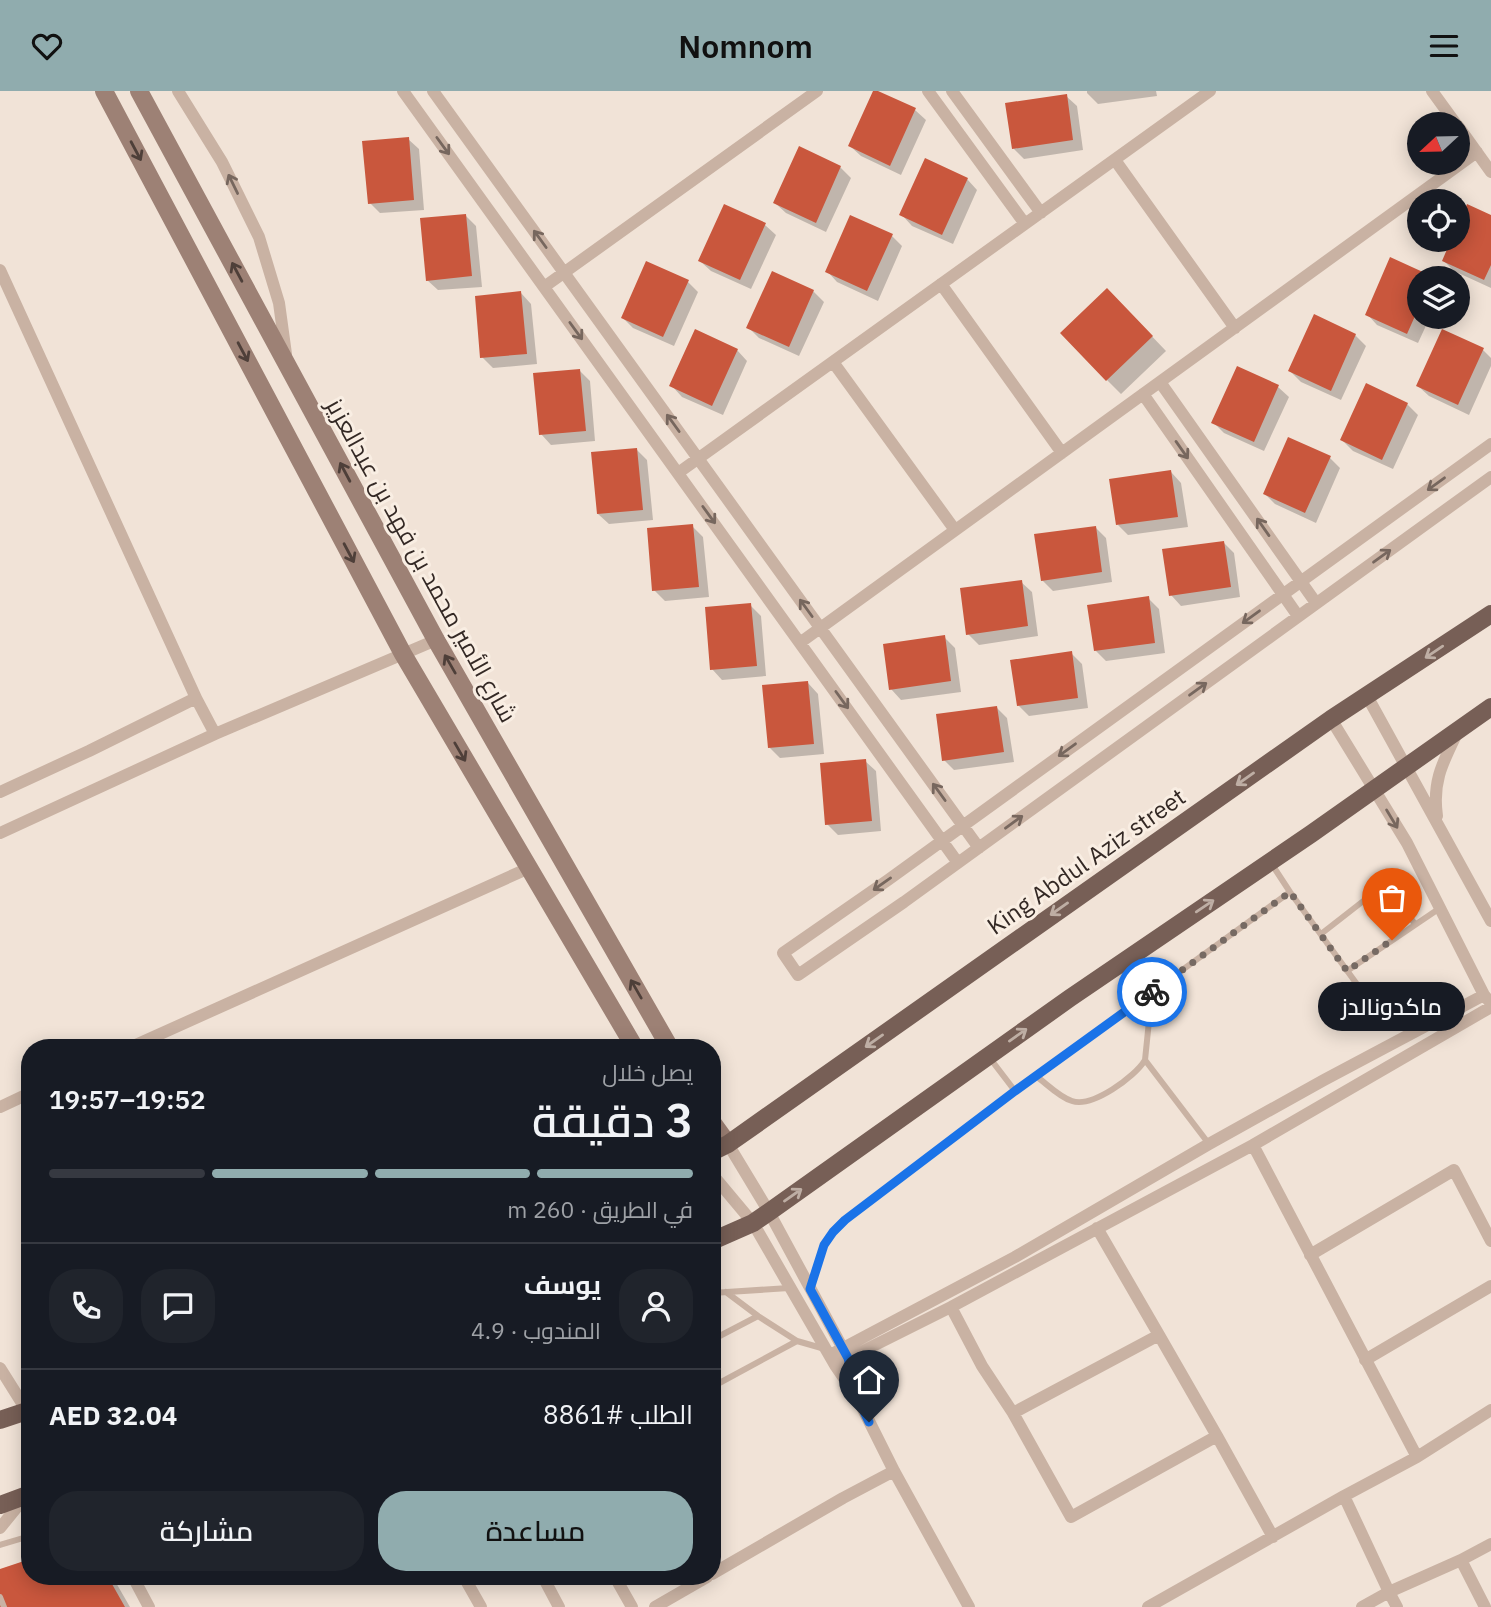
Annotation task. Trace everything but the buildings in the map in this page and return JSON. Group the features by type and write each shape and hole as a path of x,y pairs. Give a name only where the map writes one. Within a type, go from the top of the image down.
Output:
{"main road":[{"path":"104,91 403,654 630,1039"},
{"name":"شارع الأمير محمد بن فهد بن عبدالعزيز","path":"139,91 436,640 665,1039"},
{"name":"King Abdul Aziz street","path":"721,1147 1331,719 1491,614"},
{"path":"721,1237 769,1212 1070,998 1375,790 1491,707"},
{"path":"0,1420 21,1413"},
{"path":"0,1505 21,1498"}],"street":[{"path":"178,91 222,162 259,237 279,303 287,365"},
{"path":"403,91 958,863"},
{"path":"433,91 979,848"},
{"path":"544,286 817,91"},
{"path":"928,91 1025,224"},
{"path":"952,91 1041,212"},
{"path":"678,473 1210,91"},
{"path":"1432,91 1447,112"},
{"path":"1470,143 1491,172"},
{"path":"800,642 1477,152"},
{"path":"1115,160 1235,328"},
{"path":"0,270 196,698 215,734"},
{"path":"941,284 1062,453"},
{"path":"833,362 955,530"},
{"path":"1160,382 1316,603"},
{"path":"1143,394 1298,616"},
{"path":"1491,444 783,953 798,975 979,848 1491,477"},
{"path":"0,833 215,734 436,640"},
{"path":"1367,696 1491,921"},
{"path":"0,792 196,698"},
{"path":"1331,719 1407,843 1489,1002"},
{"path":"1437,824 1434,797 1438,776 1459,731"},
{"path":"149,1039 529,868"},
{"path":"845,1353 1324,1080 1489,1002"},
{"path":"831,1356 845,1353 951,1307 1097,1229 1253,1145 1489,1002"},
{"path":"0,1107 21,1097"},
{"path":"1253,1145 1418,1457"},
{"path":"721,1149 769,1212 845,1353 857,1397"},
{"path":"1310,1255 1454,1170 1491,1241"},
{"path":"721,1185 752,1223 857,1397 894,1471 969,1607"},
{"path":"1097,1229 1273,1537"},
{"path":"1366,1360 1491,1286"},
{"path":"951,1307 982,1366 1013,1413 1071,1517 1217,1436"},
{"path":"1013,1413 1159,1335"},
{"path":"0,1367 21,1400"},
{"path":"1148,1607 1418,1457 1491,1410"},
{"path":"721,1569 894,1471"},
{"path":"1344,1496 1397,1607"},
{"path":"0,1528 21,1503"},
{"path":"1362,1607 1491,1544"},
{"path":"1461,1560 1485,1607"},
{"path":"137,1585 149,1607"},
{"path":"469,1585 481,1607"},
{"path":"547,1585 559,1607"},
{"path":"620,1585 632,1607"},
{"path":"655,1607 693,1585"}],"lane":[{"path":"1270,861 1388,1027"},
{"path":"1321,934 1371,895 1382,891 1392,893 1415,924"},
{"path":"810,1289 824,1245 839,1226 1015,1091 1290,892"},
{"path":"1347,971 1440,908"},
{"path":"1036,1076 1069,1101 1079,1103 1091,1101 1131,1077 1145,1060 1152,992"},
{"path":"988,1056 1015,1091"},
{"path":"1145,1060 1209,1144"},
{"path":"721,1292 791,1288"},
{"path":"726,1292 797,1341 831,1356"},
{"path":"721,1335 758,1316"},
{"path":"721,1382 797,1341"},
{"path":"0,1545 21,1538"}],"way so far":[{"path":"1152,992 1290,892 1347,971 1392,940"}],"place":[{"name":"ماكدونالدز","path":"1392,940"}],"route":[{"path":"869,1422 857,1397 848,1358 810,1289 824,1245 845,1220 1015,1091 1152,992"}]}
